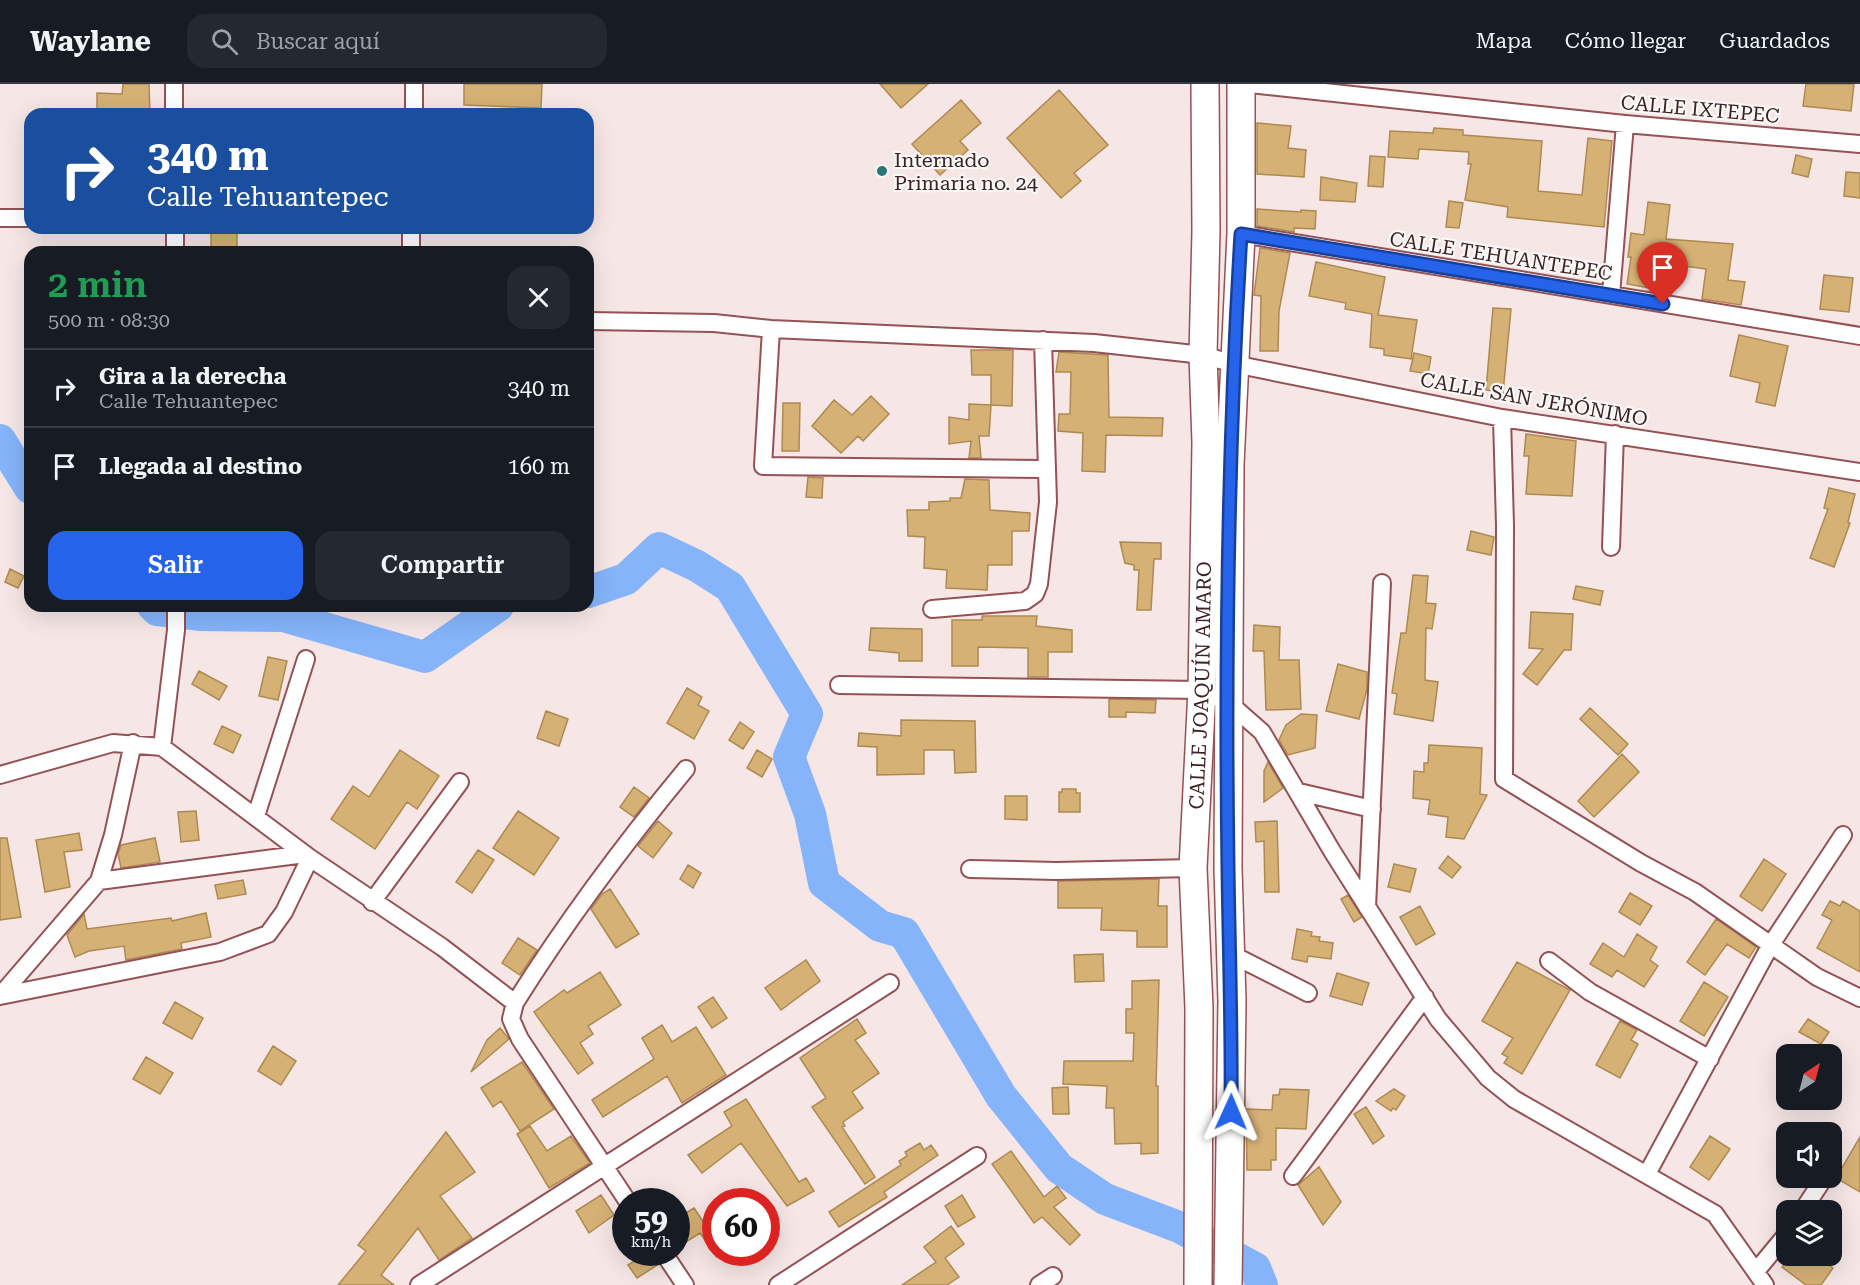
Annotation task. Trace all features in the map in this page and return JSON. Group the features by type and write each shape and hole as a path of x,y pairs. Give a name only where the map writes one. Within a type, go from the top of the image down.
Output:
{"main road":[{"name":"CALLE JOAQUÍN AMARO","path":"1198,1273 1199,1008 1193,868 1202,690 1206,443 1203,355 1205,84"},
{"name":"CALLE JOAQUÍN AMARO","path":"1229,1272 1230,465 1241,234 1240,84"}],"street":[{"path":"174,84 174,108"},
{"path":"414,84 414,108"},
{"name":"CALLE IXTEPEC","path":"1250,84 1625,124 1860,144"},
{"path":"1611,296 1625,124"},
{"path":"0,218 24,218"},
{"name":"CALLE TEHUANTEPEC","path":"1241,234 1860,336"},
{"name":"CALLE SAN JERÓNIMO","path":"594,321 714,323 771,329 1043,340 1203,355 1234,364 1502,418 1860,472"},
{"path":"771,329 763,466 1046,469"},
{"path":"932,609 1025,601 1035,594 1039,584 1048,502 1043,340"},
{"path":"1502,418 1505,525 1504,779 1641,863 1695,892 1817,977 1860,998"},
{"path":"1611,547 1615,435"},
{"path":"1367,907 1382,583"},
{"path":"162,747 176,630 176,612"},
{"path":"256,816 306,659"},
{"path":"839,685 1202,690 1229,703 1262,732 1367,907 1438,1019 1488,1078 1514,1099 1715,1214 1765,1285"},
{"path":"0,775 113,743 162,747 372,902 442,947 514,1003"},
{"path":"0,996 99,880 113,835 133,743"},
{"path":"619,1188 520,1039 511,1019 514,1003 550,947 619,850 686,769"},
{"path":"372,902 460,782"},
{"path":"1299,792 1372,809"},
{"path":"1647,1174 1770,946 1843,835"},
{"path":"99,880 308,856"},
{"path":"0,996 220,952 268,934 284,912 308,856"},
{"path":"970,869 1056,871 1193,868"},
{"path":"1231,954 1308,993"},
{"path":"1549,962 1577,984 1710,1059"},
{"path":"419,1285 890,983"},
{"path":"1293,1176 1425,997"},
{"path":"778,1285 977,1156"},
{"path":"1756,1270 1776,1247"},
{"path":"672,1266 685,1285"},
{"path":"1039,1285 1053,1276"}],"building":[{"path":"123,84 149,84 150,108 97,108 97,93 122,94"},
{"path":"464,84 542,84 541,108 464,105"},
{"path":"880,84 928,84 901,108"},
{"path":"1806,84 1854,84 1851,111 1803,106"},
{"path":"1059,90 1108,145 1074,173 1081,181 1061,198 1007,138"},
{"path":"961,100 981,123 960,141 968,150 940,175 912,144"},
{"path":"1257,123 1291,126 1288,148 1306,150 1304,177 1257,174"},
{"path":"1434,128 1463,130 1463,135 1542,141 1538,191 1582,195 1588,138 1612,141 1604,227 1507,217 1508,207 1465,200 1471,164 1468,164 1469,152 1419,149 1418,159 1388,157 1390,131 1433,133"},
{"path":"1796,155 1812,159 1808,177 1792,173"},
{"path":"1370,156 1385,157 1383,187 1368,186"},
{"path":"1846,172 1860,173 1860,198 1844,196"},
{"path":"1321,177 1357,183 1355,202 1320,200"},
{"path":"1449,201 1463,203 1459,228 1446,227"},
{"path":"1648,202 1670,205 1666,239 1733,244 1728,280 1745,282 1741,305 1702,299 1706,269 1654,262 1649,288 1627,284 1631,257 1628,257 1631,233 1644,235"},
{"path":"1257,209 1316,211 1315,229 1294,228 1294,232 1257,226"},
{"path":"211,234 237,234 237,246 211,246"},
{"path":"1260,248 1290,253 1279,311 1278,351 1260,351 1261,296 1254,295"},
{"path":"1316,262 1385,277 1378,315 1417,320 1411,359 1384,355 1384,349 1370,347 1372,314 1345,309 1346,303 1309,296"},
{"path":"1824,275 1853,278 1849,312 1820,309"},
{"path":"1493,308 1511,309 1503,393 1486,390"},
{"path":"1739,335 1788,346 1775,406 1756,402 1760,383 1730,376"},
{"path":"971,350 1013,350 1012,406 991,405 991,375 972,375"},
{"path":"1059,352 1108,355 1109,417 1163,418 1162,436 1106,435 1105,472 1082,471 1083,433 1058,431 1059,414 1070,414 1071,372 1056,372"},
{"path":"1414,353 1431,357 1428,374 1410,371"},
{"path":"871,396 889,414 863,441 858,436 841,453 812,426 834,400 852,415"},
{"path":"783,403 800,403 799,451 782,451"},
{"path":"969,404 991,405 989,436 979,436 981,458 969,458 971,441 949,444 949,417 969,420"},
{"path":"1526,434 1576,441 1572,496 1526,494 1529,456 1524,456"},
{"path":"808,477 823,478 822,498 806,497"},
{"path":"965,479 989,480 990,510 1030,513 1029,531 1012,531 1012,565 988,565 987,590 946,588 947,570 924,568 925,537 908,536 907,510 929,510 929,502 961,498"},
{"path":"1829,488 1855,494 1848,522 1850,523 1834,567 1810,558 1828,509 1824,508"},
{"path":"1471,531 1494,537 1491,555 1467,550"},
{"path":"1120,542 1161,543 1161,559 1154,559 1151,610 1137,610 1139,570 1134,570 1134,565 1125,563"},
{"path":"10,569 24,576 18,588 5,582"},
{"path":"1413,575 1428,576 1426,603 1436,604 1432,629 1426,628 1425,680 1438,682 1433,721 1394,714 1397,694 1392,693 1401,633 1406,633"},
{"path":"1576,586 1603,591 1600,605 1573,599"},
{"path":"1531,612 1573,614 1571,650 1564,650 1537,685 1523,674 1543,649 1529,648"},
{"path":"982,616 1037,616 1036,626 1072,630 1072,652 1048,652 1048,677 1028,677 1028,648 978,647 978,666 952,666 952,620 982,620"},
{"path":"1254,625 1280,627 1279,660 1299,660 1301,709 1266,710 1264,651 1253,651"},
{"path":"871,628 922,629 922,661 899,661 899,653 869,650"},
{"path":"268,657 287,661 278,700 259,696"},
{"path":"1338,664 1367,672 1367,689 1359,719 1326,711"},
{"path":"199,671 227,686 219,700 192,684"},
{"path":"687,688 702,697 698,705 709,711 694,739 667,723"},
{"path":"1109,699 1156,700 1155,713 1126,712 1126,717 1109,717"},
{"path":"1590,708 1628,744 1618,755 1580,719"},
{"path":"546,711 568,719 559,746 537,738"},
{"path":"1301,714 1317,715 1315,748 1288,755 1279,740 1286,725"},
{"path":"901,720 975,721 976,772 955,773 954,750 924,750 924,774 877,775 877,747 858,746 859,733 901,736"},
{"path":"740,722 754,732 743,749 729,740"},
{"path":"222,726 241,735 233,753 214,744"},
{"path":"1429,745 1482,748 1480,794 1487,795 1464,839 1446,837 1448,817 1428,814 1430,800 1413,798 1414,771 1424,772 1424,763 1428,763"},
{"path":"400,750 439,776 417,809 407,802 375,849 331,819 353,786 369,797"},
{"path":"757,750 772,759 762,777 747,768"},
{"path":"1622,754 1639,772 1594,817 1578,801"},
{"path":"1268,762 1283,788 1264,802 1264,771"},
{"path":"634,787 649,798 634,817 620,807"},
{"path":"1062,789 1076,789 1076,793 1080,793 1080,812 1059,812 1059,792 1062,792"},
{"path":"1005,796 1027,796 1027,820 1005,819"},
{"path":"196,811 199,840 181,842 178,812"},
{"path":"518,811 559,838 534,875 493,848"},
{"path":"658,821 672,833 653,858 638,846"},
{"path":"1277,821 1279,892 1265,892 1264,841 1256,842 1255,822"},
{"path":"79,833 82,850 64,852 70,887 45,892 36,840"},
{"path":"0,838 7,838 21,917 0,920"},
{"path":"155,838 160,862 121,868 118,854 121,845"},
{"path":"478,850 494,860 472,893 456,882"},
{"path":"1448,856 1461,867 1452,878 1439,868"},
{"path":"1764,859 1786,874 1762,911 1740,896"},
{"path":"1394,864 1416,869 1410,892 1388,887"},
{"path":"688,865 701,873 693,888 680,879"},
{"path":"1159,879 1158,906 1167,906 1167,947 1137,947 1137,931 1101,930 1102,908 1058,908 1058,881"},
{"path":"243,880 246,894 218,899 215,885"},
{"path":"610,889 639,934 616,948 591,909 602,894"},
{"path":"1630,893 1652,906 1640,925 1619,912"},
{"path":"1348,895 1362,917 1354,922 1341,899"},
{"path":"1830,901 1840,906 1843,901 1860,911 1860,972 1817,948 1832,920 1822,915"},
{"path":"1420,906 1435,934 1416,945 1400,917"},
{"path":"206,913 211,937 181,943 182,949 126,960 124,946 89,951 75,957 67,935 84,914 87,929 171,918 172,921"},
{"path":"1716,919 1756,947 1749,958 1727,944 1705,975 1687,962"},
{"path":"1297,929 1312,932 1311,936 1320,937 1319,941 1333,943 1331,959 1308,956 1307,962 1292,959"},
{"path":"1637,934 1657,947 1650,960 1658,966 1644,987 1617,970 1612,977 1590,964 1603,943 1624,957"},
{"path":"518,938 537,950 520,975 502,963"},
{"path":"1103,954 1104,981 1075,982 1074,955"},
{"path":"806,960 820,981 781,1010 765,988"},
{"path":"1517,962 1570,990 1522,1074 1504,1063 1508,1057 1502,1054 1513,1038 1482,1021"},
{"path":"600,972 621,1005 588,1026 593,1034 580,1043 593,1063 578,1074 534,1012 564,990 567,993"},
{"path":"1337,973 1369,983 1362,1005 1330,996"},
{"path":"1159,980 1156,1086 1158,1086 1158,1153 1141,1154 1141,1143 1115,1144 1114,1108 1106,1108 1107,1086 1063,1084 1064,1061 1133,1061 1134,1033 1126,1033 1126,1009 1132,1009 1132,981"},
{"path":"1704,982 1728,997 1704,1036 1680,1021"},
{"path":"713,997 727,1018 712,1028 698,1007"},
{"path":"175,1002 203,1018 192,1039 163,1023"},
{"path":"857,1019 866,1033 855,1040 879,1073 852,1092 863,1108 843,1122 845,1126 842,1127 875,1177 865,1184 812,1107 826,1098 800,1058"},
{"path":"1808,1019 1829,1032 1821,1044 1799,1032"},
{"path":"1620,1021 1637,1030 1631,1040 1638,1044 1620,1078 1596,1065"},
{"path":"662,1025 672,1042 696,1027 726,1075 682,1103 667,1076 603,1117 592,1100 654,1059 642,1038"},
{"path":"500,1028 509,1039 471,1072 487,1040"},
{"path":"273,1046 296,1061 281,1085 258,1071"},
{"path":"146,1057 173,1073 160,1094 133,1079"},
{"path":"522,1062 554,1109 520,1131 501,1101 493,1107 481,1088"},
{"path":"1068,1087 1069,1114 1053,1114 1052,1088"},
{"path":"1280,1089 1309,1090 1306,1129 1276,1128 1276,1160 1271,1160 1271,1170 1247,1170 1246,1109 1272,1110 1273,1095 1279,1095"},
{"path":"1394,1089 1405,1096 1396,1110 1393,1108 1391,1111 1376,1101"},
{"path":"746,1099 799,1182 806,1178 814,1191 787,1206 780,1196 780,1188 774,1188 741,1143 702,1173 688,1155 732,1126 724,1112"},
{"path":"1366,1107 1384,1136 1373,1144 1354,1114"},
{"path":"530,1126 547,1151 571,1136 590,1163 549,1188 517,1134"},
{"path":"446,1132 475,1172 440,1196 472,1238 439,1260 418,1228 381,1275 394,1285 338,1285 366,1251 358,1245"},
{"path":"1710,1136 1730,1149 1709,1180 1690,1167"},
{"path":"1860,1137 1860,1192 1842,1182 1842,1168"},
{"path":"920,1143 924,1150 931,1145 938,1155 884,1192 887,1197 839,1227 829,1212 901,1165 899,1161 907,1156 905,1152"},
{"path":"1011,1151 1044,1197 1057,1186 1066,1198 1054,1207 1080,1235 1070,1245 1042,1217 1034,1223 992,1164"},
{"path":"1319,1167 1341,1202 1323,1225 1298,1185"},
{"path":"601,1195 612,1212 612,1216 589,1233 576,1211"},
{"path":"962,1195 975,1217 958,1227 945,1206"},
{"path":"694,1208 702,1220 702,1236 700,1233 690,1239 690,1210"},
{"path":"951,1226 964,1244 945,1258 959,1277 947,1285 902,1285 936,1262 924,1247"},
{"path":"629,1266 656,1266 637,1278"},
{"path":"1830,1266 1833,1268 1821,1285 1806,1285 1782,1267"}],"waterway":[{"path":"0,440 24,478"},
{"path":"594,590 626,579 659,548 697,566 730,587 807,714 789,757 810,814 824,883 880,926 904,933 1001,1096 1059,1168 1105,1199 1179,1227 1255,1268 1262,1285"},
{"path":"175,612 202,615 283,616 425,657 489,612"}],"place":[{"name":"Internado Primaria no. 24","path":"882,171"}],"route":[{"path":"1231,1112 1232,1001 1228,868 1230,465 1241,234 1663,304"}]}
